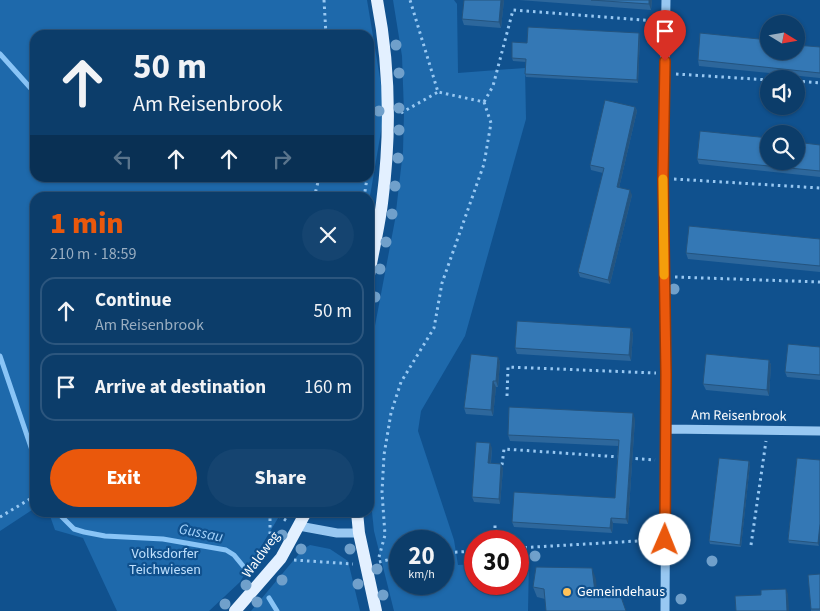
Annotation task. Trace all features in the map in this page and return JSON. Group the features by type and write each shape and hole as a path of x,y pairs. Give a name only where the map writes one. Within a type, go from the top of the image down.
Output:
{"main road":[{"path":"374,247 382,205 389,130 386,65 377,0"},
{"name":"Waldweg","path":"235,611 281,558 304,517"},
{"path":"357,517 359,533 372,564 376,611"}],"street":[{"path":"664,611 666,374 663,178 666,0"},
{"name":"Am Reisenbrook","path":"666,429 820,431"},
{"path":"299,526 337,533 359,533"}],"path":[{"path":"324,0 326,30"},
{"path":"410,0 438,92"},
{"path":"372,564 385,535 382,492 384,455 391,413 401,382 434,328 442,283 484,164 491,123 484,102 493,86 512,10 665,22"},
{"path":"665,73 760,79"},
{"path":"805,82 820,83"},
{"path":"394,117 438,92 484,102"},
{"path":"663,178 820,188"},
{"path":"664,277 820,282"},
{"path":"506,396 508,368 666,374"},
{"path":"751,545 767,430"},
{"path":"502,466 504,450 666,461"},
{"path":"0,517 13,507 30,498"},
{"path":"270,517 270,545 281,558 332,564 372,564 389,560"},
{"path":"495,524 495,530"},
{"path":"529,547 665,540"},
{"path":"372,564 380,570"}],"green space":[{"path":"0,0 367,0 372,30 30,30 30,182 372,182 371,192 30,192 30,511 0,531"},
{"path":"393,0 454,0 457,4 458,73 525,68 526,119 465,336 421,411 418,431 451,530 389,530 389,591 374,531 373,517 374,331 395,220 403,151 402,56"},
{"path":"374,42 385,108 374,173"},
{"name":"Volksdorfer Teichwiesen","path":"51,517 279,517 240,582 209,611 117,611 83,538 55,530"},
{"path":"454,540 458,565 464,565 464,595 528,595 528,611 394,611 390,595 454,595"},
{"path":"310,545 330,549 348,561 360,611 251,611 303,549"}],"building":[{"path":"464,0 501,0 499,22 462,19"},
{"path":"591,0 649,0 649,4"},
{"path":"528,27 639,33 637,80 525,74 526,59 512,58 512,42 527,43"},
{"path":"700,33 760,39 760,60 805,60 805,46 820,47 820,73 805,70 698,60"},
{"path":"605,100 635,107 617,187 630,190 608,280 578,272 604,168 590,165"},
{"path":"700,131 760,137 760,165 697,159"},
{"path":"805,143 820,145 820,171 805,170"},
{"path":"689,226 820,239 820,266 686,253"},
{"path":"517,321 631,328 629,355 515,348"},
{"path":"788,344 820,347 820,375 785,372"},
{"path":"471,354 498,357 496,381 493,381 491,410 464,408"},
{"path":"706,354 769,360 767,390 703,384"},
{"path":"509,407 633,413 626,519 611,518 610,528 512,522 514,492 615,498 619,440 508,435"},
{"path":"476,442 490,443 488,463 501,464 499,499 472,497"},
{"path":"719,458 749,461 740,545 709,541"},
{"path":"797,458 820,460 820,524 818,543 788,540"},
{"path":"536,567 592,568 595,592 620,594 626,611 546,611 544,589 533,587"},
{"path":"820,574 820,609 811,609 808,575"},
{"path":"786,589 787,611 736,611 735,596 761,595 761,590"}],"waterway":[{"path":"0,54 30,87"},
{"name":"Gussau","path":"0,356 30,444"},
{"name":"Gussau","path":"62,517 74,529 84,532 105,536 163,539 226,550 234,555 248,572"},
{"name":"Gussau","path":"269,598 277,611"}],"slow traffic":[{"path":"663,179 664,275"}],"place":[{"name":"Gemeindehaus","path":"567,592"}],"route":[{"path":"665,61 663,178 666,374 665,540"}]}
